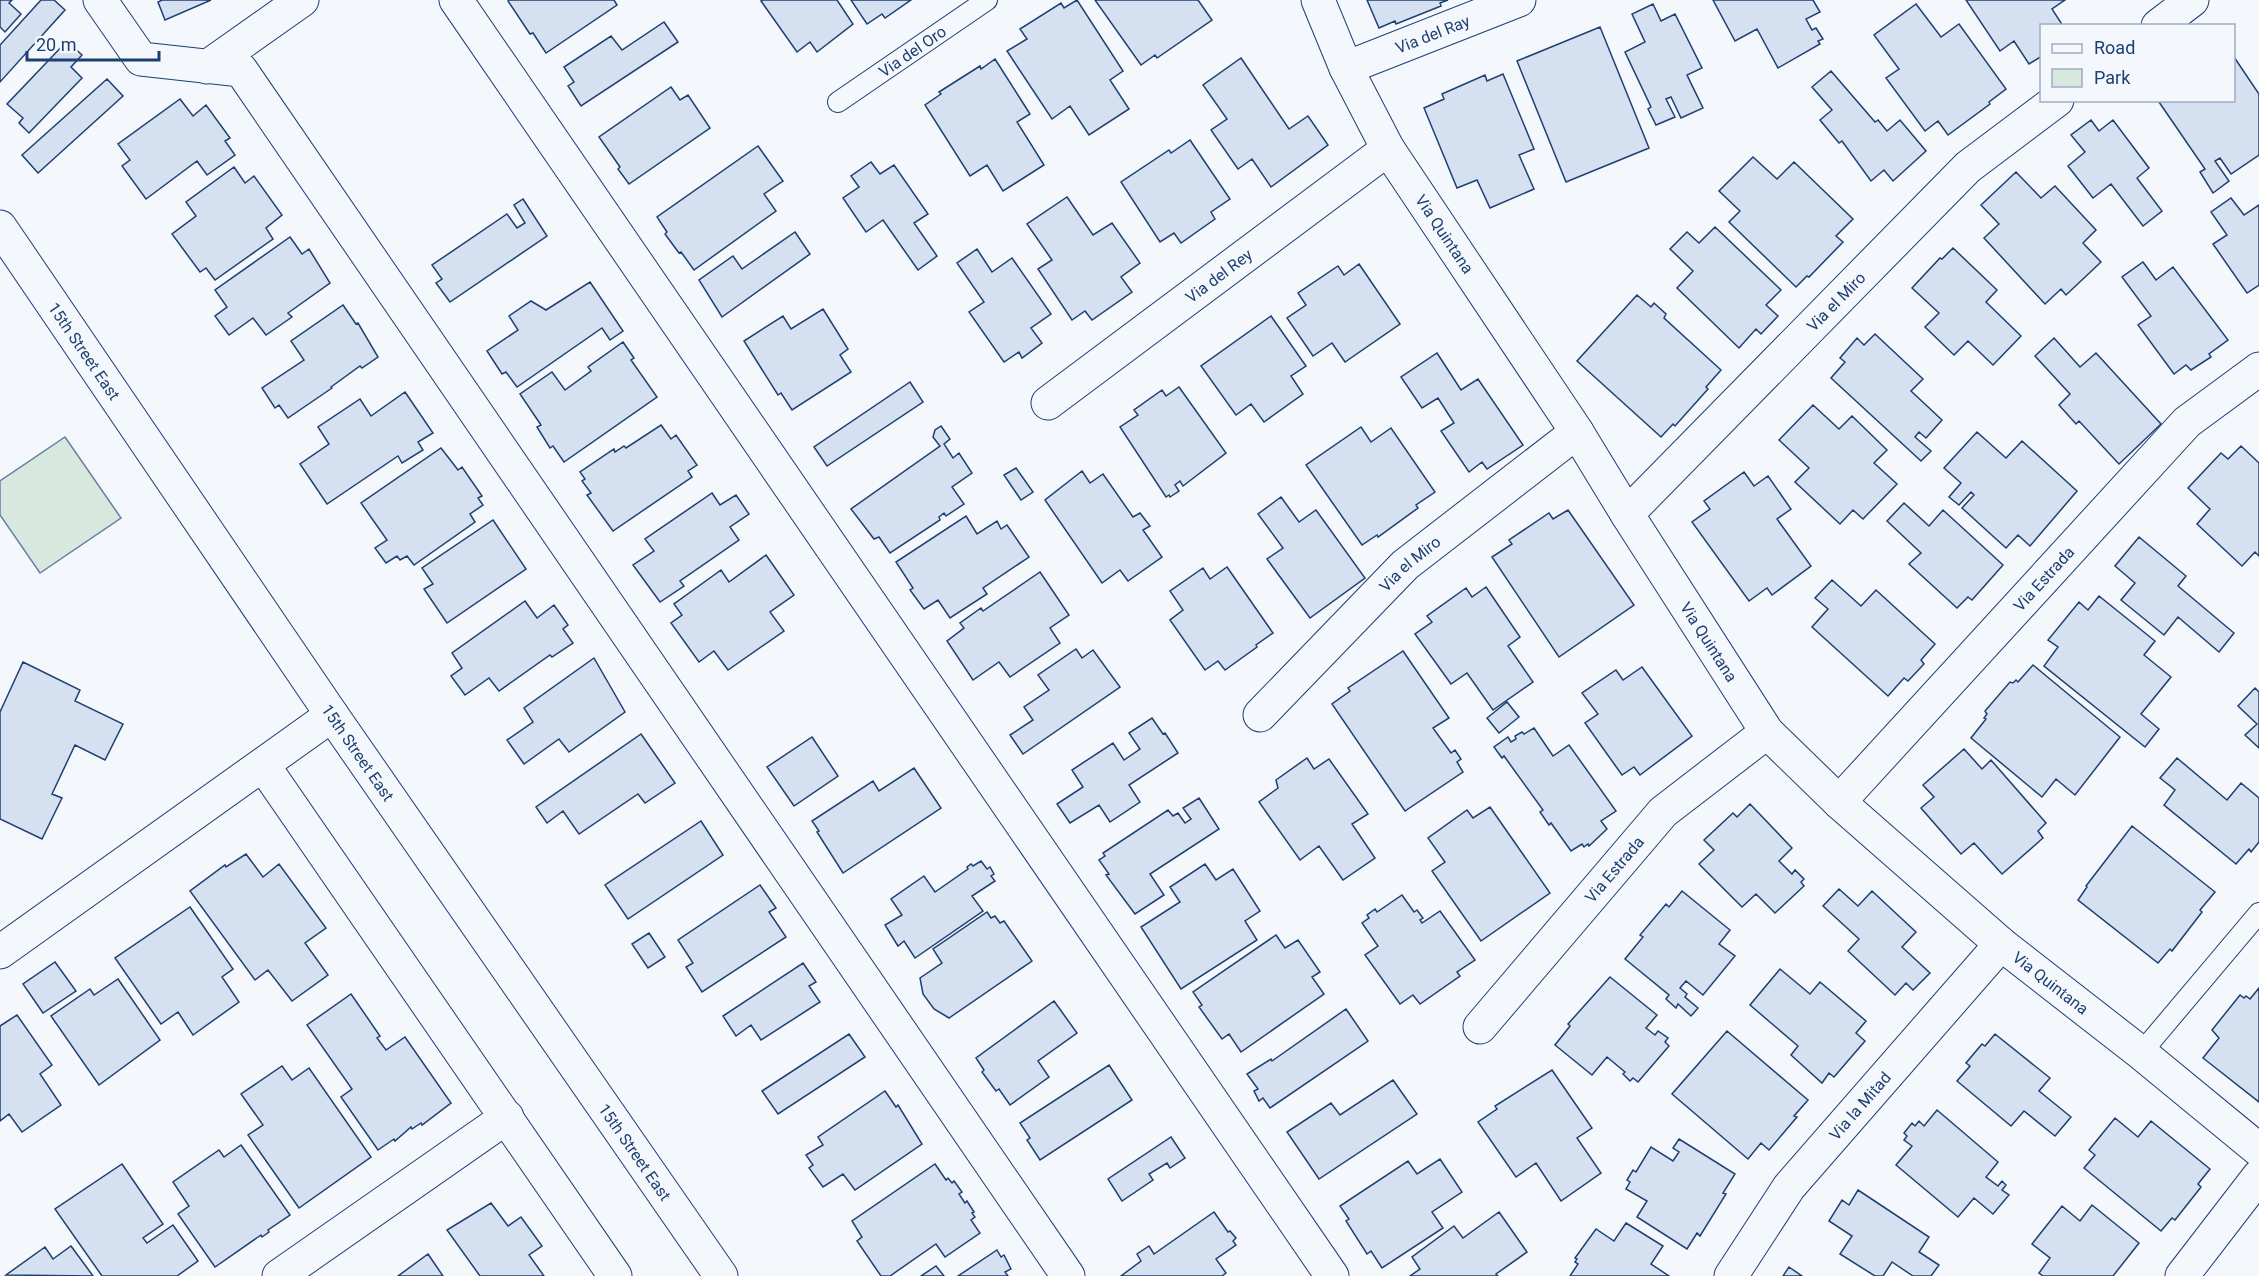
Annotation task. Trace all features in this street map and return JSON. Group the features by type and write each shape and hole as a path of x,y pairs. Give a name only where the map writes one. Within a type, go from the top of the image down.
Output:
{"street":[{"path":"100,0 141,59 241,70 1068,1276"},
{"path":"207,67 302,0"},
{"path":"456,0 1332,1276"},
{"name":"Via Quintana","path":"1318,0 1346,68 1388,149 1577,432 1767,732 1839,802 2001,944 2141,1053 2259,1150"},
{"name":"Via del Ray","path":"1346,68 1520,0"},
{"path":"2161,24 2192,0"},
{"name":"Via el Miro","path":"1627,514 1968,167 2054,102"},
{"name":"Via del Rey","path":"1048,403 1388,149"},
{"name":"15th Street East","path":"0,227 332,715 721,1276"},
{"name":"Via Estrada","path":"1839,802 2187,422 2259,369"},
{"name":"Via el Miro","path":"1260,715 1405,565 1577,432"},
{"path":"0,952 332,715"},
{"name":"Via Estrada","path":"1480,1027 1662,812 1767,732"},
{"path":"262,765 615,1276"},
{"name":"Via la Mitad","path":"1731,1276 1788,1187 2001,944"},
{"path":"279,1276 507,1117"},
{"path":"2182,1276 2259,1176"}],"lane":[{"name":"Via del Oro","path":"838,102 987,0"},
{"path":"2141,1053 2259,913"}],"green space":[{"path":"65,437 121,518 40,573 0,515 0,481"}],"building":[{"path":"0,0 12,0 9,3 21,14 5,32 0,27"},
{"path":"41,0 54,0 65,10 0,82 0,45"},
{"path":"162,0 211,0 165,20 158,2"},
{"path":"509,0 614,0 617,5 546,53 533,33 530,34"},
{"path":"837,0 853,24 817,52 810,42 797,52 761,1"},
{"path":"851,0 911,0 885,18 882,14 867,24"},
{"path":"1077,0 1123,71 1110,80 1129,109 1089,135 1070,106 1052,119 1007,51 1027,39 1020,29 1061,3 1064,8"},
{"path":"1095,0 1198,0 1212,20 1157,58 1155,55 1141,65"},
{"path":"1367,0 1448,0 1440,3 1441,6 1396,24 1395,21 1379,28"},
{"path":"1713,0 1813,0 1820,12 1806,19 1812,30 1816,28 1823,39 1818,41 1820,44 1778,68 1757,29 1735,41"},
{"path":"1966,0 2065,0 2052,9 2062,24 2040,24 2040,57 2029,64 2014,41 2000,51"},
{"path":"1653,4 1661,21 1675,14 1702,68 1687,75 1703,108 1681,118 1671,97 1666,99 1675,117 1656,125 1648,109 1651,107 1625,52 1645,42 1632,14"},
{"path":"1916,4 1941,37 1959,24 2006,89 1989,102 1990,104 1948,135 1938,121 1925,131 1886,78 1899,69 1874,35"},
{"path":"664,22 678,42 581,106 568,86 574,82 564,67 611,36 622,50"},
{"path":"1600,27 1649,148 1566,182 1517,61"},
{"path":"67,41 82,55 71,67 82,78 29,133 19,123 23,118 7,104"},
{"path":"1241,58 1289,129 1308,116 1328,145 1271,187 1252,159 1238,169 1211,130 1227,119 1203,85"},
{"path":"2235,58 2259,94 2259,155 2231,174 2220,158 2215,161 2229,181 2213,193 2200,172 2205,169 2159,102 2235,102"},
{"path":"995,59 1030,114 1017,122 1044,165 1003,191 987,165 970,176 925,105 941,94 939,92"},
{"path":"1831,71 1875,122 1878,120 1887,131 1900,120 1926,151 1893,181 1884,170 1871,181 1842,141 1839,143 1820,120 1832,110 1812,87"},
{"path":"1503,74 1534,149 1519,155 1534,189 1490,208 1477,180 1457,188 1424,108 1444,99 1442,94 1485,75 1487,81"},
{"path":"107,79 123,96 38,173 22,155"},
{"path":"671,87 680,100 688,95 710,128 629,184 599,137"},
{"path":"180,99 193,116 206,105 230,138 225,141 235,155 207,175 197,161 146,199 122,166 130,160 118,144"},
{"path":"2091,120 2099,131 2113,120 2149,168 2137,178 2162,211 2143,226 2111,184 2093,198 2068,166 2085,152 2071,135"},
{"path":"1190,140 1230,199 1211,212 1215,219 1181,243 1174,233 1160,242 1121,182 1169,150 1171,153"},
{"path":"758,146 783,181 764,194 776,211 694,270 665,234 667,232 657,217"},
{"path":"1753,157 1777,179 1794,162 1853,219 1836,236 1843,242 1796,287 1729,222 1740,211 1719,191"},
{"path":"871,162 880,174 894,165 928,214 914,223 937,256 918,270 883,220 866,232 843,198 859,187 851,176"},
{"path":"234,167 245,183 254,176 282,215 266,228 273,239 215,280 206,268 200,272 172,234 196,216 186,202"},
{"path":"2016,172 2041,198 2055,186 2096,230 2083,243 2101,262 2066,295 2061,289 2045,304 1984,238 1999,224 1981,205"},
{"path":"1067,197 1093,235 1112,223 1140,263 1121,277 1132,292 1092,320 1085,311 1072,320 1038,269 1052,260 1027,224"},
{"path":"2231,198 2244,215 2259,205 2259,285 2247,293 2213,244 2227,235 2211,212"},
{"path":"523,199 547,236 450,302 436,283 442,279 432,265 507,214 517,228 525,223 514,205"},
{"path":"1715,227 1781,290 1766,305 1778,316 1761,334 1756,329 1739,348 1677,288 1693,271 1670,249 1687,232 1699,243"},
{"path":"795,232 810,254 722,317 699,280 733,256 742,269"},
{"path":"290,237 302,254 309,249 330,283 288,313 292,317 266,335 253,318 229,335 215,316 227,307 215,290"},
{"path":"1953,248 1997,290 1986,302 2021,336 1993,365 1968,341 1954,355 1925,327 1939,313 1912,288 1940,258 1942,259"},
{"path":"977,249 992,272 1012,258 1051,314 1031,328 1042,343 1022,358 1019,352 1004,362 969,312 984,302 957,263"},
{"path":"2143,262 2156,280 2173,267 2228,340 2209,354 2211,357 2191,370 2186,365 2174,374 2138,325 2151,316 2122,277"},
{"path":"1359,264 1400,324 1345,362 1332,343 1313,356 1287,318 1306,305 1298,293 1338,266 1344,275"},
{"path":"590,282 623,331 610,340 602,328 517,387 506,372 502,374 487,351 518,330 509,316 531,301 546,310"},
{"path":"1637,295 1651,307 1654,303 1666,314 1664,318 1721,370 1706,387 1708,389 1675,426 1673,424 1661,437 1577,361"},
{"path":"343,305 356,324 358,323 378,357 362,368 360,366 288,418 279,405 275,408 262,388 304,360 291,341"},
{"path":"823,309 848,349 840,355 851,372 792,410 781,393 778,395 744,341 783,316 791,329"},
{"path":"1271,316 1306,366 1291,376 1303,394 1264,422 1251,404 1236,415 1201,366"},
{"path":"1875,334 1923,379 1911,391 1942,420 1926,438 1919,432 1915,437 1931,451 1921,461 1831,378 1845,362 1840,358 1857,338 1864,345"},
{"path":"2054,338 2080,367 2096,353 2161,424 2119,464 2079,421 2076,424 2059,405 2070,394 2035,356"},
{"path":"623,342 634,358 631,360 657,397 564,462 553,446 550,448 537,427 541,425 520,394 552,372 565,390 591,371 588,367"},
{"path":"1437,353 1461,390 1478,379 1523,445 1487,469 1482,462 1469,472 1441,431 1454,423 1438,398 1422,408 1401,377"},
{"path":"910,382 923,402 827,466 814,447"},
{"path":"1179,387 1226,453 1183,486 1180,481 1175,485 1179,491 1166,497 1120,427 1138,415 1134,410 1162,390 1166,396"},
{"path":"405,392 433,433 418,442 423,450 402,463 398,456 327,504 300,464 329,444 318,427 360,399 371,416"},
{"path":"1813,405 1839,429 1852,416 1887,450 1874,463 1897,484 1863,519 1853,510 1840,524 1795,482 1809,468 1779,440"},
{"path":"661,425 671,439 676,435 697,465 688,471 692,477 613,531 587,495 591,493 582,481 585,479 580,472 614,449 615,452 624,446 626,448"},
{"path":"941,426 950,439 944,444 953,458 959,453 972,473 952,487 964,504 946,516 944,513 939,517 940,520 890,553 879,537 874,539 851,509 940,446 933,437 935,430"},
{"path":"1361,427 1371,442 1391,428 1435,492 1416,505 1418,508 1378,537 1377,535 1362,545 1306,465"},
{"path":"1977,432 2006,458 2022,441 2077,491 2030,546 2018,535 2006,548 1962,508 1974,495 1971,492 1959,505 1949,497 1961,483 1944,468"},
{"path":"2241,446 2259,463 2259,556 2255,552 2242,566 2197,524 2210,509 2188,488 2221,453 2228,459"},
{"path":"441,448 458,470 462,467 482,496 478,498 483,505 470,514 475,522 414,565 407,556 400,560 397,556 386,563 375,548 387,540 361,503"},
{"path":"1016,468 1033,492 1021,500 1004,475"},
{"path":"1082,471 1090,483 1103,474 1133,517 1140,513 1150,526 1143,530 1162,557 1128,581 1120,570 1102,583 1045,500"},
{"path":"1744,472 1754,486 1768,476 1791,509 1777,519 1811,566 1772,595 1767,588 1749,601 1692,522 1710,509 1704,501"},
{"path":"712,493 720,505 736,495 749,514 730,527 739,540 680,581 684,586 660,602 633,565 654,551 645,539"},
{"path":"1281,497 1299,522 1316,510 1365,578 1310,618 1267,559 1283,548 1258,514"},
{"path":"1904,503 1929,526 1943,510 2003,565 1972,600 1968,597 1957,608 1909,564 1921,553 1887,521"},
{"path":"1568,510 1634,605 1559,657 1492,557 1512,544 1509,540 1549,513 1553,519"},
{"path":"966,516 977,534 997,521 1001,529 1007,525 1029,557 983,588 987,594 950,618 938,600 924,609 910,590 913,588 896,562"},
{"path":"493,520 526,569 447,623 424,589 433,584 422,568"},
{"path":"2139,537 2186,576 2178,586 2234,633 2219,652 2178,617 2164,635 2121,600 2135,583 2115,566"},
{"path":"766,555 794,595 770,612 784,631 728,670 714,651 699,662 671,623 682,615 674,604 721,570 729,582"},
{"path":"1227,567 1273,633 1225,670 1218,661 1205,670 1170,620 1183,610 1170,591 1203,568 1210,579"},
{"path":"1040,572 1069,615 1050,628 1060,643 1010,677 999,662 973,680 947,641 964,628 960,623 981,608 983,611"},
{"path":"1832,580 1861,606 1876,590 1935,644 1921,660 1924,664 1908,681 1904,678 1888,696 1812,627 1828,609 1815,598"},
{"path":"1486,587 1520,637 1508,646 1533,682 1493,710 1467,673 1451,684 1415,634 1432,622 1427,616 1466,588 1472,597"},
{"path":"2099,596 2155,641 2144,655 2171,677 2141,714 2159,729 2145,747 2044,666 2058,647 2048,640 2079,602 2088,610"},
{"path":"525,601 537,618 554,605 568,625 563,629 573,643 552,657 550,655 499,691 489,678 465,695 451,676 462,668 452,653"},
{"path":"1076,649 1082,658 1093,650 1120,687 1023,754 1010,735 1033,720 1024,707 1049,690 1038,675"},
{"path":"1403,651 1449,718 1433,728 1451,753 1455,750 1461,759 1457,762 1463,772 1405,811 1332,704 1350,691 1348,688"},
{"path":"594,658 625,712 569,752 559,739 524,764 507,740 533,722 524,708"},
{"path":"23,662 80,690 75,701 123,724 105,760 75,745 52,794 62,798 42,839 0,819 0,712"},
{"path":"2033,665 2120,737 2075,795 2056,779 2042,797 1971,738 1986,719 1984,718 1987,714 1985,711 2010,682 2013,683 2016,680 2018,682"},
{"path":"1642,667 1692,736 1640,775 1634,767 1622,775 1585,723 1598,714 1582,693 1616,670 1623,680"},
{"path":"2255,688 2259,692 2259,748 2245,735 2257,724 2238,706"},
{"path":"1507,702 1519,717 1499,733 1487,718"},
{"path":"1152,718 1178,753 1129,785 1140,802 1110,822 1099,805 1070,823 1057,804 1083,787 1072,770 1113,743 1124,760 1140,749 1129,733"},
{"path":"1534,728 1553,756 1569,745 1616,811 1601,821 1607,829 1589,846 1588,844 1584,847 1582,844 1571,851 1551,823 1549,825 1540,812 1543,810 1504,756 1502,758 1494,747 1508,737 1511,742 1516,739 1515,736"},
{"path":"641,734 675,783 645,803 638,794 579,834 563,811 547,823 536,807"},
{"path":"812,737 838,776 794,806 767,767"},
{"path":"1964,749 1982,769 1991,760 2046,823 2038,831 2043,838 2002,874 1974,843 1961,854 1921,808 1934,797 1923,785"},
{"path":"1307,758 1314,769 1329,759 1368,814 1352,824 1375,858 1343,880 1319,846 1300,860 1259,802 1278,788 1276,780"},
{"path":"2177,758 2227,800 2241,783 2259,798 2259,842 2251,852 2249,849 2236,864 2164,805 2175,790 2160,778"},
{"path":"914,768 941,808 843,873 812,821 873,781 879,791"},
{"path":"1199,798 1219,829 1150,874 1164,895 1135,914 1106,875 1109,874 1099,860 1105,856 1103,853 1168,810 1173,816 1178,813 1185,823 1191,819 1183,808"},
{"path":"1750,804 1792,848 1779,861 1792,874 1795,870 1804,879 1801,882 1804,886 1775,913 1756,894 1742,907 1699,864 1714,850 1704,840 1733,813 1737,817"},
{"path":"1490,807 1550,893 1481,941 1432,871 1445,862 1428,838 1467,810 1473,818"},
{"path":"701,821 723,855 628,919 605,885"},
{"path":"2132,826 2215,892 2172,951 2170,949 2158,963 2078,900"},
{"path":"246,854 263,877 279,864 326,928 305,943 328,975 292,1001 268,970 255,980 190,891 225,865 226,867"},
{"path":"981,861 987,869 990,867 994,874 991,876 995,881 972,896 983,911 915,958 904,941 898,946 885,925 902,915 891,899 924,876 935,892 968,869 967,867 971,864 973,866"},
{"path":"1205,864 1216,880 1233,869 1260,911 1245,921 1257,940 1181,989 1141,927 1180,902 1170,887"},
{"path":"760,885 776,908 769,912 786,937 702,992 686,967 693,963 678,940"},
{"path":"1839,889 1858,906 1872,891 1916,932 1902,947 1930,973 1913,990 1906,983 1895,995 1848,951 1859,939 1823,906"},
{"path":"1682,891 1730,930 1719,944 1735,956 1703,995 1686,981 1680,988 1687,994 1685,997 1698,1008 1691,1016 1678,1004 1676,1008 1666,999 1669,995 1625,959 1643,937 1640,935 1666,904 1669,907"},
{"path":"1402,895 1414,912 1417,910 1423,918 1420,920 1422,923 1440,911 1475,960 1457,972 1460,976 1420,1004 1413,995 1400,1004 1365,955 1378,946 1362,923 1375,909 1377,912"},
{"path":"190,907 233,969 222,977 239,1002 193,1035 178,1012 161,1024 115,958"},
{"path":"987,912 991,918 995,916 1000,923 1004,921 1032,961 949,1018 934,1009 923,994 920,978 942,963 933,949"},
{"path":"649,933 665,957 648,968 632,944"},
{"path":"1276,935 1285,948 1298,940 1320,972 1312,977 1324,994 1241,1052 1229,1034 1222,1039 1199,1007 1202,1005 1193,992"},
{"path":"55,962 76,991 43,1013 23,984"},
{"path":"803,963 816,982 809,986 820,1002 761,1040 751,1025 736,1036 723,1016"},
{"path":"1780,969 1810,994 1820,982 1866,1021 1856,1033 1865,1041 1834,1077 1829,1073 1822,1083 1791,1055 1798,1046 1750,1005"},
{"path":"1610,977 1657,1015 1646,1028 1655,1035 1658,1031 1668,1038 1665,1042 1669,1046 1638,1082 1633,1078 1630,1081 1623,1074 1625,1072 1607,1057 1592,1075 1555,1045 1570,1026 1568,1024"},
{"path":"118,979 160,1040 99,1085 51,1016 90,989 94,995"},
{"path":"2259,988 2259,1102 2203,1058 2219,1038 2212,1030 2240,995 2250,999"},
{"path":"351,994 380,1036 377,1038 386,1050 405,1037 451,1103 422,1125 421,1123 412,1129 411,1127 395,1141 394,1139 378,1150 341,1097 352,1089 307,1025"},
{"path":"1054,1001 1077,1033 1038,1061 1049,1077 1010,1105 999,1089 996,1091 982,1072 984,1070 976,1058"},
{"path":"1346,1009 1368,1041 1270,1108 1263,1098 1259,1101 1254,1091 1258,1089 1247,1074 1271,1059 1272,1061"},
{"path":"17,1015 52,1065 40,1074 61,1105 22,1132 9,1114 0,1121 0,1026"},
{"path":"1727,1031 1808,1100 1769,1150 1761,1143 1748,1159 1672,1094"},
{"path":"849,1034 865,1057 778,1114 762,1091"},
{"path":"1995,1034 2050,1078 2039,1091 2071,1117 2055,1136 2024,1111 2011,1126 1957,1081 1970,1066 1966,1063 1982,1044 1985,1046"},
{"path":"1109,1065 1132,1100 1040,1160 1027,1140 1030,1138 1020,1123"},
{"path":"282,1066 292,1080 309,1068 371,1157 299,1208 248,1135 263,1125 241,1094"},
{"path":"1552,1070 1592,1128 1577,1138 1601,1173 1561,1201 1536,1163 1516,1177 1478,1122 1497,1109 1495,1106"},
{"path":"1393,1080 1417,1114 1319,1179 1287,1132 1331,1103 1340,1115"},
{"path":"885,1091 896,1107 898,1105 922,1144 855,1190 843,1174 823,1187 809,1168 813,1165 806,1155 823,1145 818,1137"},
{"path":"1937,1110 1998,1162 1986,1177 1998,1186 2002,1181 2006,1185 2002,1190 2009,1195 1993,1214 1974,1198 1958,1217 1896,1165 1912,1146 1904,1140 1907,1136 1904,1133 1912,1123 1915,1126 1919,1121 1924,1126"},
{"path":"2115,1118 2138,1137 2151,1121 2210,1169 2198,1184 2201,1187 2175,1220 2172,1218 2161,1231 2084,1168 2095,1155 2089,1150"},
{"path":"1171,1137 1185,1158 1170,1168 1167,1163 1149,1174 1153,1180 1122,1201 1108,1179"},
{"path":"1679,1139 1735,1174 1723,1193 1726,1194 1700,1236 1697,1233 1687,1249 1637,1217 1647,1201 1626,1189 1630,1182 1627,1180 1633,1170 1636,1172 1651,1147 1673,1161 1679,1152 1673,1148"},
{"path":"241,1145 290,1215 262,1237 261,1235 215,1267 178,1214 189,1206 173,1182 219,1150 224,1157"},
{"path":"1440,1159 1462,1192 1432,1212 1443,1228 1382,1268 1371,1251 1367,1254 1346,1221 1349,1219 1340,1206 1408,1161 1417,1174"},
{"path":"122,1164 163,1224 143,1238 147,1243 173,1225 198,1261 177,1276 102,1276 55,1209"},
{"path":"935,1164 946,1180 948,1178 952,1183 954,1181 962,1192 959,1194 974,1212 972,1213 975,1217 971,1220 980,1233 945,1257 936,1244 890,1276 881,1276 857,1241 862,1237 852,1221"},
{"path":"1858,1190 1929,1237 1919,1252 1939,1265 1931,1276 1913,1276 1892,1262 1883,1276 1875,1276 1840,1254 1852,1236 1829,1221 1842,1200 1849,1205"},
{"path":"491,1203 508,1226 521,1217 542,1246 529,1255 544,1276 480,1276 447,1230"},
{"path":"2092,1205 2139,1243 2113,1276 2043,1276 2039,1273 2050,1258 2032,1244 2062,1206 2080,1221"},
{"path":"1214,1212 1228,1232 1230,1231 1236,1238 1233,1241 1236,1245 1216,1259 1226,1273 1222,1276 1121,1276 1141,1261 1137,1254 1149,1246 1154,1254"},
{"path":"1499,1212 1527,1252 1496,1274 1498,1276 1410,1276 1420,1269 1412,1257 1454,1226 1463,1238"},
{"path":"1626,1223 1663,1246 1651,1264 1669,1276 1570,1276 1578,1264 1575,1258 1596,1229 1614,1241"},
{"path":"71,1246 93,1276 6,1275 45,1247 53,1259"},
{"path":"997,1250 1001,1257 1004,1255 1011,1269 1005,1272 1008,1276 958,1276"},
{"path":"428,1254 443,1276 398,1276"},
{"path":"936,1266 944,1276 921,1276"},
{"path":"1789,1267 1802,1276 1783,1276"}]}
